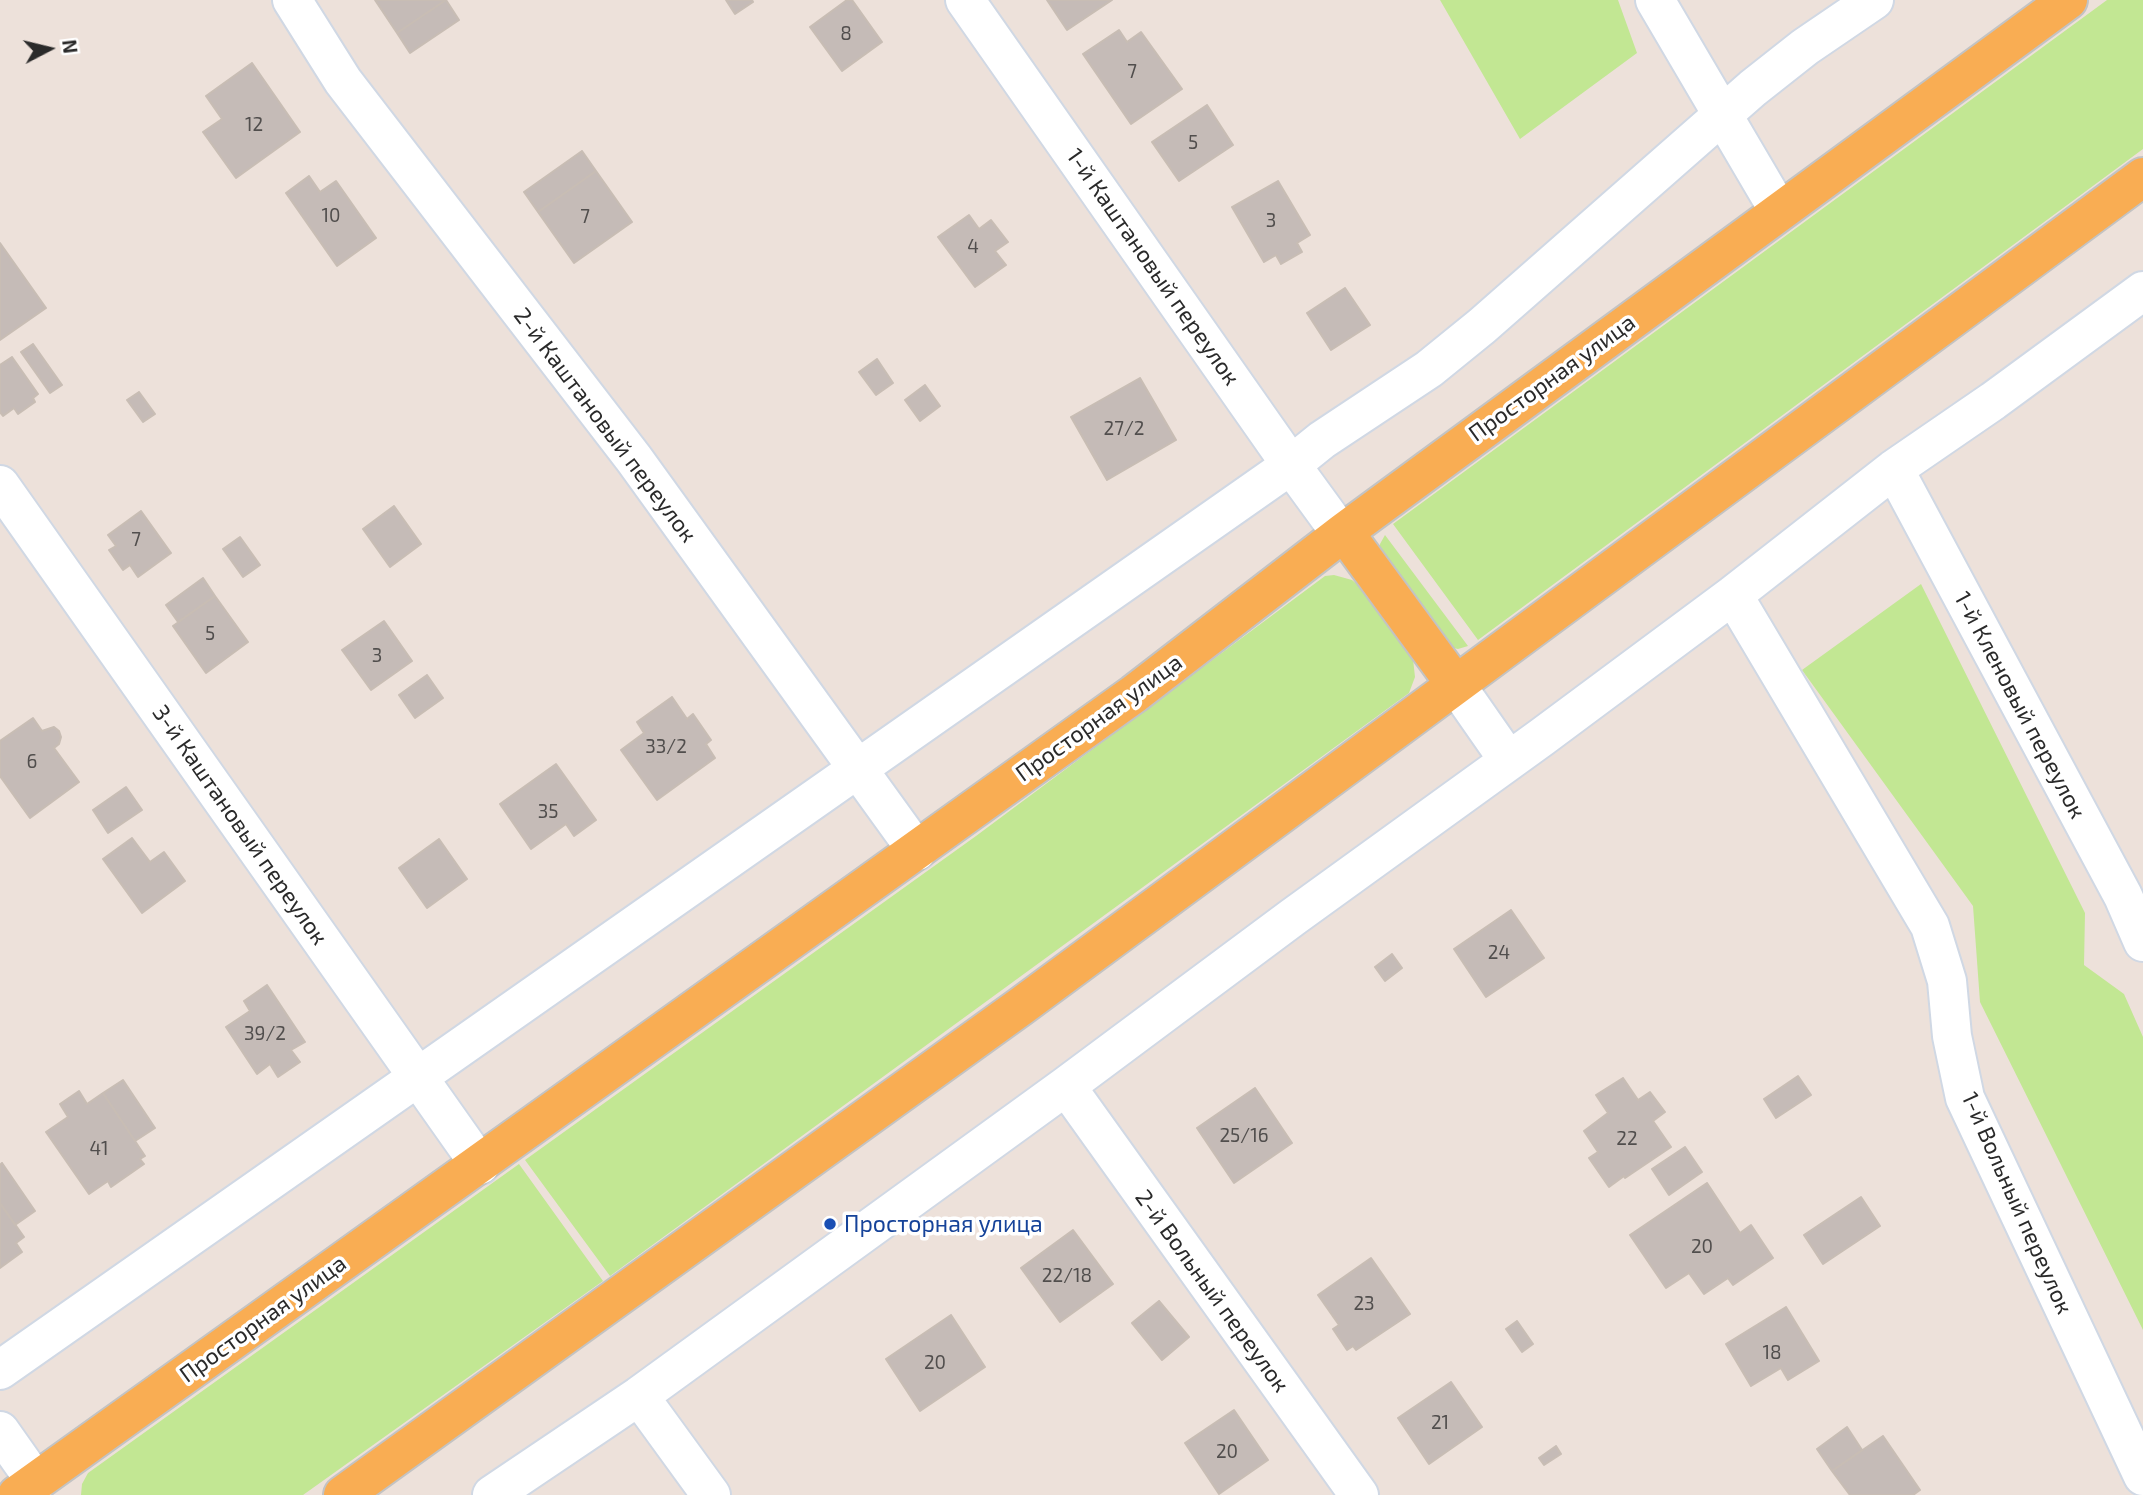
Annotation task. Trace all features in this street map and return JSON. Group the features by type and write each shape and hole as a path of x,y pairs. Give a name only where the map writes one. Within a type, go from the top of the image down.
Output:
{"main road":[{"name":"Просторная улица","path":"33,1491 1133,694 1344,532 2068,0"},
{"path":"343,1495 1020,1007 2143,177"},
{"path":"1344,532 1456,685"}],"street":[{"name":"2-й Каштановый переулок","path":"292,0 344,81 634,459 917,851"},
{"name":"1-й Каштановый переулок","path":"964,0 1291,465 1334,524 1344,532"},
{"path":"1655,0 1779,211"},
{"path":"0,1370 1291,465 1322,440 1429,369 1472,335 1753,88 1805,47 1874,0"},
{"path":"492,1495 639,1396 1066,1086 1732,595 1894,469 1993,401 2143,291"},
{"name":"1-й Кленовый переулок","path":"1894,469 2123,896 2143,942"},
{"name":"3-й Каштановый переулок","path":"0,485 480,1165"},
{"name":"1-й Вольный переулок","path":"1732,595 1930,926 1947,981 1952,1036 1965,1098 2143,1476"},
{"path":"1456,685 1508,761"},
{"name":"2-й Вольный переулок","path":"1066,1086 1359,1495"},
{"path":"639,1396 711,1495"},
{"path":"0,1431 33,1491"}],"green space":[{"path":"1440,0 1618,0 1637,53 1520,139"},
{"path":"2107,0 2143,0 2143,149 1478,640 1393,524"},
{"path":"1385,535 1468,646 1458,649 1449,647 1379,555 1380,544"},
{"path":"1334,575 1352,580 1359,586 1413,659 1415,677 1409,693 610,1276 525,1160 976,836 1325,576"},
{"path":"1921,584 2085,913 2084,965 2124,994 2143,1037 2143,1330 1980,1002 1973,906 1802,670"},
{"path":"519,1164 603,1281 303,1495 81,1495 82,1484 88,1473"}],"building":[{"path":"375,0 446,0 397,33"},
{"path":"446,0 459,20 410,53 397,33"},
{"path":"726,0 752,0 753,2 735,14"},
{"path":"847,0 852,0 882,42 842,71 810,27"},
{"path":"1047,0 1112,0 1067,30"},
{"path":"1119,30 1127,42 1141,32 1182,89 1131,124 1083,54"},
{"path":"252,63 300,132 236,178 203,132 222,119 206,96"},
{"path":"1207,105 1233,145 1179,181 1152,142"},
{"path":"582,151 596,171 538,212 524,192"},
{"path":"596,171 632,222 574,263 538,212"},
{"path":"309,176 320,192 336,181 376,238 337,266 286,193"},
{"path":"1278,181 1310,235 1297,243 1302,252 1281,264 1276,255 1264,262 1232,207"},
{"path":"969,215 979,229 991,220 1008,242 995,251 1006,265 975,287 938,237"},
{"path":"0,243 46,308 0,340"},
{"path":"1345,288 1370,325 1331,350 1307,313"},
{"path":"33,344 62,385 50,393 21,352"},
{"path":"12,357 38,394 33,398 35,402 18,414 14,408 3,416 0,412 0,365"},
{"path":"877,359 893,383 876,395 859,372"},
{"path":"1140,378 1176,440 1107,480 1071,417"},
{"path":"925,385 940,406 920,421 905,400"},
{"path":"139,392 155,414 143,422 127,400"},
{"path":"394,506 421,544 390,567 363,529"},
{"path":"141,511 171,553 138,577 130,565 123,570 109,550 116,546 108,535"},
{"path":"240,537 260,565 243,577 223,549"},
{"path":"203,578 215,596 178,622 166,605"},
{"path":"215,596 248,642 206,673 173,626"},
{"path":"384,621 412,661 371,690 342,650"},
{"path":"427,675 443,698 415,718 399,695"},
{"path":"672,697 687,719 693,714 711,740 706,744 715,758 657,800 621,750 644,733 637,722"},
{"path":"33,718 42,731 54,727 59,731 59,744 54,748 79,782 30,818 0,776 0,741"},
{"path":"556,764 596,820 574,836 566,824 531,849 500,804"},
{"path":"126,787 142,810 108,833 93,810"},
{"path":"132,838 150,862 164,852 185,881 142,913 103,859"},
{"path":"439,839 467,879 427,908 399,868"},
{"path":"1511,910 1544,958 1486,997 1454,949"},
{"path":"1392,954 1402,968 1385,981 1375,967"},
{"path":"267,985 305,1042 291,1050 300,1062 278,1077 270,1064 257,1074 226,1027 250,1011 244,1001"},
{"path":"1798,1076 1811,1095 1776,1118 1764,1099"},
{"path":"1623,1078 1638,1100 1650,1092 1665,1112 1653,1121 1671,1147 1609,1187 1589,1158 1598,1152 1584,1131 1608,1113 1596,1095"},
{"path":"123,1080 155,1128 135,1141 103,1093"},
{"path":"1255,1088 1292,1143 1234,1183 1197,1128"},
{"path":"79,1091 87,1104 103,1093 145,1156 140,1159 144,1164 111,1187 108,1181 89,1194 46,1132 68,1117 60,1104"},
{"path":"1685,1147 1702,1172 1669,1195 1652,1169"},
{"path":"2,1163 35,1211 15,1225 0,1203"},
{"path":"1707,1183 1740,1233 1751,1225 1773,1258 1733,1285 1728,1278 1704,1294 1689,1273 1666,1288 1630,1235"},
{"path":"1861,1197 1880,1226 1823,1264 1804,1235"},
{"path":"0,1203 24,1237 16,1243 22,1252 0,1268"},
{"path":"1073,1230 1113,1284 1060,1322 1021,1268"},
{"path":"1371,1258 1410,1314 1356,1350 1353,1346 1347,1350 1333,1329 1339,1325 1318,1295"},
{"path":"1159,1301 1189,1337 1162,1360 1132,1323"},
{"path":"1786,1307 1819,1361 1788,1380 1781,1368 1751,1386 1726,1344"},
{"path":"951,1315 985,1367 920,1411 886,1359"},
{"path":"1517,1321 1533,1344 1522,1352 1506,1329"},
{"path":"1451,1382 1482,1427 1429,1464 1398,1418"},
{"path":"1234,1410 1268,1460 1219,1494 1185,1443"},
{"path":"1847,1427 1862,1450 1832,1471 1817,1449"},
{"path":"1883,1436 1920,1490 1913,1495 1850,1495 1832,1471"},
{"path":"1556,1446 1561,1454 1544,1465 1539,1458"}],"place":[{"name":"Просторная улица","path":"830,1224"}]}
